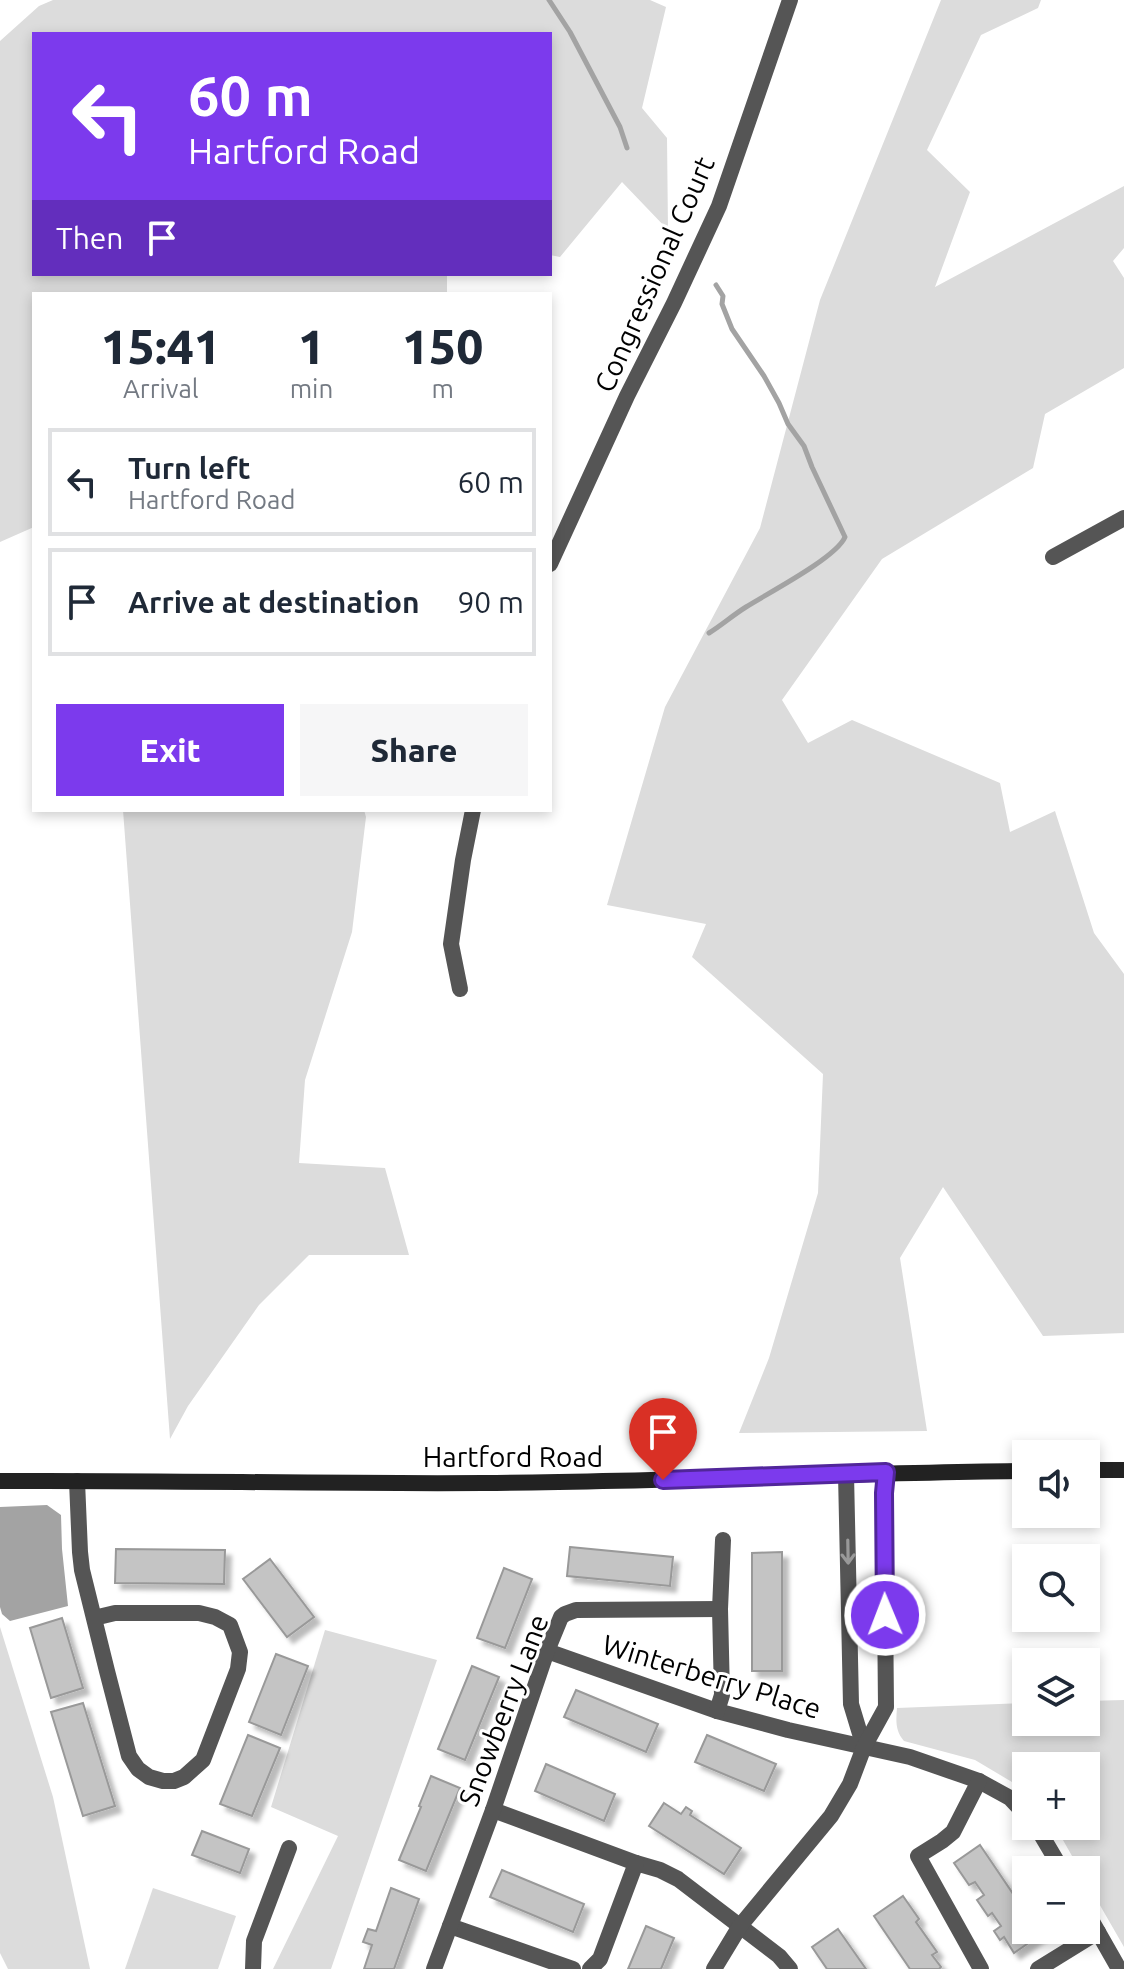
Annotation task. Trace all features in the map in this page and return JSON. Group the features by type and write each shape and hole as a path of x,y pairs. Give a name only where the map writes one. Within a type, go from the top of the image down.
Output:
{"main road":[{"path":"1100,1470 1124,1470"},
{"name":"Hartford Road","path":"0,1481 482,1483 1012,1471"}],"street":[{"name":"Congressional Court","path":"552,560 719,206 790,0"},
{"path":"1053,557 1124,518"},
{"path":"460,989 451,944 473,812"},
{"path":"714,1969 740,1926 831,1816 850,1784 864,1747 886,1707 886,1472"},
{"path":"846,1474 851,1704 864,1747"},
{"path":"77,1481 81,1561 94,1618 129,1756 138,1769 149,1777 163,1781 184,1777 203,1760 238,1669 240,1652 230,1625 199,1613 115,1613 94,1618"},
{"path":"717,1711 722,1695 720,1609 723,1540"},
{"name":"Snowberry Lane","path":"434,1969 561,1617 570,1611 720,1609"},
{"name":"Winterberry Place","path":"547,1651 717,1711 910,1757 979,1781 1012,1800"},
{"path":"979,1781 953,1832 918,1856 981,1969"},
{"path":"493,1810 678,1879 779,1956 790,1969"},
{"path":"253,1969 254,1941 289,1848"},
{"path":"590,1969 600,1959 636,1863"},
{"path":"450,1926 573,1969"},
{"path":"1100,1936 1119,1969"},
{"path":"1038,1969 1079,1944"}],"shaded area":[{"path":"53,0 650,0 666,7 642,108 667,138 668,230 622,182 560,257 552,255 552,32 32,32 32,276 447,276 447,292 32,292 32,528 0,542 0,41 39,6"},
{"path":"941,0 1041,0 1038,8 981,35 927,150 970,192 935,287 1124,186 1124,248 1113,261 1124,278 1124,368 1045,414 1033,468 882,559 782,700 808,743 852,720 1000,783 1010,832 1055,811 1094,933 1124,974 1124,1333 1043,1336 943,1187 900,1258 927,1431 739,1433 769,1358 818,1193 823,1074 692,957 706,924 607,905 665,707 760,528 820,300"},
{"path":"123,812 365,812 352,932 305,1080 299,1163 385,1168 409,1255 309,1255 259,1305 188,1406 170,1439"},
{"path":"47,1505 61,1515 68,1606 10,1621 2,1614 0,1607 0,1507"},
{"path":"0,1627 53,1797 90,1969 8,1969 0,1953"},
{"path":"325,1630 437,1660 331,1969 273,1969 338,1836 271,1807"},
{"path":"1124,1700 1124,1947 1100,1905 1100,1856 1072,1856 1063,1840 1100,1840 1100,1752 1012,1752 1012,1782 975,1760 904,1741 896,1721 897,1708 1012,1704 1012,1736 1100,1736 1100,1701"},
{"path":"153,1888 236,1916 218,1969 125,1969"}],"building":[{"path":"570,1547 673,1557 670,1586 567,1576"},
{"path":"116,1549 225,1550 224,1584 115,1583"},
{"path":"782,1552 782,1671 752,1671 752,1553"},
{"path":"270,1559 314,1617 287,1637 243,1579"},
{"path":"504,1568 532,1579 505,1648 477,1638"},
{"path":"62,1618 83,1688 51,1698 30,1628"},
{"path":"276,1654 308,1666 281,1735 249,1722"},
{"path":"472,1666 499,1677 465,1760 438,1749"},
{"path":"576,1690 658,1724 646,1752 564,1717"},
{"path":"83,1703 115,1806 83,1816 51,1712"},
{"path":"248,1735 280,1748 252,1816 220,1804"},
{"path":"707,1735 776,1764 764,1791 695,1762"},
{"path":"546,1764 615,1794 604,1821 535,1791"},
{"path":"431,1776 460,1788 426,1871 399,1860"},
{"path":"664,1803 681,1814 686,1807 692,1811 690,1815 741,1848 724,1874 649,1826"},
{"path":"202,1831 249,1849 240,1873 192,1855"},
{"path":"980,1845 1012,1892 1012,1944 1027,1944 1014,1953 1004,1937 1000,1940 994,1931 1001,1926 992,1913 988,1916 977,1900 984,1895 975,1882 969,1885 954,1863"},
{"path":"502,1870 584,1904 573,1932 490,1897"},
{"path":"391,1888 419,1899 394,1969 364,1969 372,1945 363,1942 368,1929 376,1931"},
{"path":"903,1896 937,1952 932,1955 941,1967 939,1969 910,1969 874,1916"},
{"path":"646,1926 674,1938 661,1969 628,1969"},
{"path":"838,1929 866,1969 827,1969 812,1947"}],"waterway":[{"path":"549,0 570,32 620,127 627,148"},
{"path":"709,633 816,565 845,537 804,446 788,424 764,376 732,329 722,304 723,296 716,285"}],"route":[{"path":"663,1480 886,1472 885,1615"}]}
